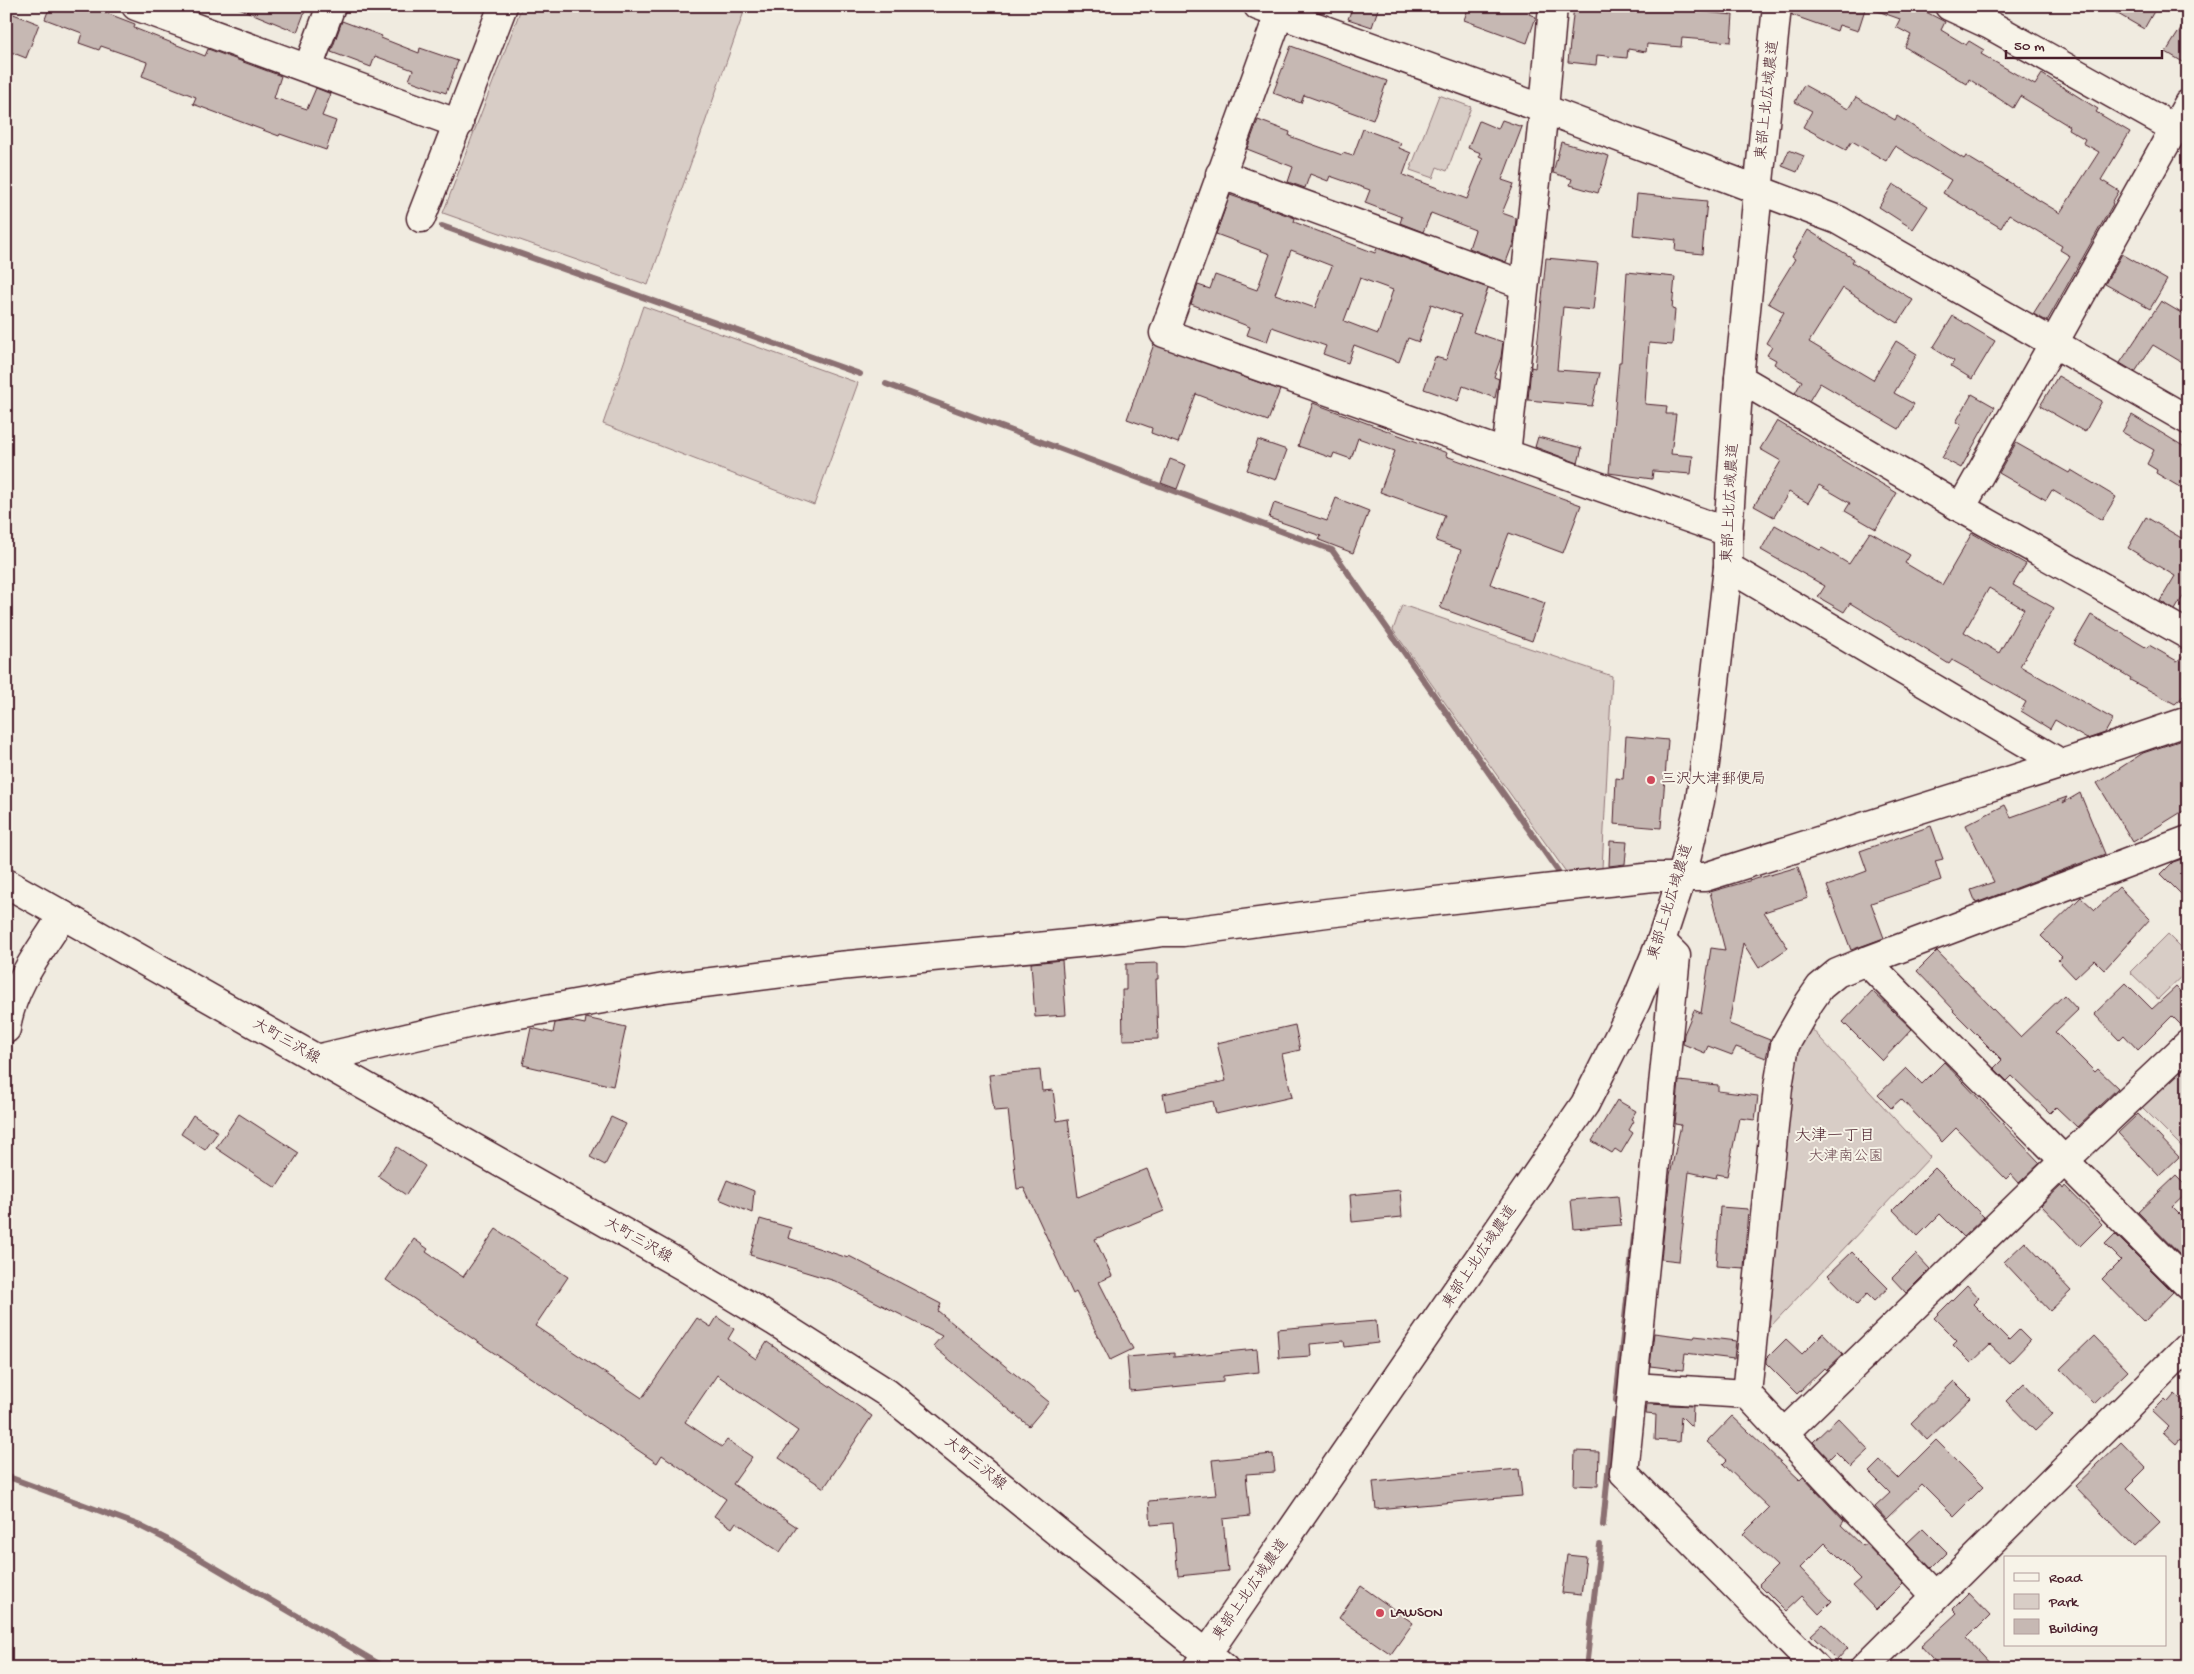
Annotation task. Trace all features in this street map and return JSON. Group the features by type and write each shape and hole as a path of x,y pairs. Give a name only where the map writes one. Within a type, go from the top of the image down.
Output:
{"street":[{"path":"136,6 459,124"},
{"path":"308,68 330,6"},
{"path":"421,218 459,124 503,6"},
{"path":"1506,454 1544,109 1553,6"},
{"name":"東部上北広域農道","path":"1209,1663 1584,1104 1636,1002 1661,941 1682,877 1700,802 1711,718 1728,567 1728,532 1739,378 1777,6"},
{"path":"1949,6 1998,29 2174,128"},
{"path":"1728,532 1164,333 1220,174 1273,9 1838,220 2188,420"},
{"path":"1960,508 2188,104"},
{"path":"1220,174 1524,285"},
{"path":"1739,378 1960,508 2188,635"},
{"path":"1728,567 2062,764"},
{"path":"316,1059 480,1021 664,988 839,966 1164,932 1183,932 1347,911 1653,877 1705,877 2062,764 2188,721"},
{"path":"1747,1394 1778,1087 1785,1045 1820,987 1837,973 2188,840"},
{"name":"大町三沢線","path":"6,883 683,1266 887,1393 1209,1663"},
{"path":"6,1029 8,1017 22,981 62,915"},
{"path":"1661,941 1676,956 1624,1473 1816,1668"},
{"path":"1866,962 2188,1285"},
{"path":"1783,1434 2064,1161 2188,1044"},
{"path":"1864,1668 2188,1346"},
{"path":"1633,1387 1747,1394 1936,1596"}],"green space":[{"path":"522,6 746,6 648,285 443,213"},
{"path":"1439,95 1471,107 1447,171 1437,167 1433,178 1410,170"},
{"path":"643,306 858,383 814,505 603,424"},
{"path":"1402,605 1612,676 1602,868 1569,876 1393,630"},
{"path":"2168,934 2188,954 2188,970 2158,999 2130,972"},
{"name":"大津南公園","path":"1808,1025 1930,1157 1769,1328 1792,1064"},
{"path":"2188,1060 2188,1153 2141,1106"}],"building":[{"path":"50,6 88,6 135,24 134,28 205,56 208,49 281,76 274,98 307,109 316,88 331,94 322,116 336,121 326,150 280,134 279,136 193,104 196,97 142,76 147,62 101,46 99,50 79,43 82,33 45,19"},
{"path":"234,6 307,6 297,32"},
{"path":"1353,6 1379,6 1372,27 1348,19"},
{"path":"1469,6 1532,6 1529,14 1536,17 1527,43 1464,20"},
{"path":"1574,6 1670,6 1685,8 1685,10 1733,15 1731,42 1682,38 1681,47 1647,44 1646,52 1628,49 1627,58 1597,55 1596,65 1568,62"},
{"path":"1792,6 1866,6 1858,31 1839,25 1837,31 1792,15"},
{"path":"1873,6 1915,6 1945,22 1941,30 1966,45 1969,41 1984,50 1981,54 2035,85 2042,74 2098,109 2096,112 2130,132 2101,180 2119,191 2047,321 2033,314 2070,256 2060,250 2062,246 2009,214 2001,228 1943,193 1951,180 1895,146 1886,161 1852,141 1846,150 1803,127 1812,111 1795,102 1804,85 1848,109 1856,97 1895,120 1897,116 1964,159 1966,156 2060,213 2099,152 2083,143 2085,139 2068,129 2069,126 2020,96 2013,108 1969,79 1967,84 1905,47 1911,35 1896,27 1900,19 1872,9"},
{"path":"2104,6 2157,6 2144,29"},
{"path":"11,13 39,24 26,58 6,50 6,24"},
{"path":"2188,17 2188,65 2166,52"},
{"path":"342,21 419,53 420,48 458,61 446,93 409,80 413,70 375,56 371,67 331,52"},
{"path":"1291,46 1387,81 1373,120 1304,95 1301,103 1273,93"},
{"path":"1258,120 1290,132 1289,136 1342,155 1343,153 1353,156 1363,129 1401,143 1399,148 1411,153 1403,175 1467,199 1483,159 1479,157 1481,153 1468,148 1479,121 1498,129 1502,120 1522,127 1502,180 1514,184 1502,213 1516,218 1514,241 1506,262 1469,248 1475,230 1431,213 1423,232 1400,223 1402,217 1365,203 1370,190 1330,176 1328,181 1310,174 1305,188 1288,182 1293,167 1247,149"},
{"path":"1561,142 1609,156 1598,193 1570,185 1572,179 1553,173"},
{"path":"1789,150 1804,156 1797,172 1782,166"},
{"path":"1893,184 1928,206 1913,229 1879,207"},
{"path":"1637,194 1707,201 1702,254 1675,251 1676,240 1633,235"},
{"path":"1230,195 1295,218 1294,222 1375,253 1377,248 1488,288 1473,332 1503,342 1501,357 1494,377 1499,379 1495,398 1463,386 1458,401 1424,389 1435,357 1446,360 1461,315 1431,304 1419,342 1408,338 1399,362 1354,345 1348,363 1323,354 1326,346 1272,327 1267,342 1247,335 1250,327 1191,304 1198,285 1210,289 1215,275 1257,290 1270,254 1216,234","holes":["1291,250 1332,266 1315,308 1275,294","1360,278 1393,290 1378,334 1344,321"]},
{"path":"1808,230 1854,259 1852,262 1913,300 1898,323 1843,288 1809,342 1873,380 1896,341 1917,354 1894,393 1914,404 1899,429 1820,383 1809,401 1795,393 1802,381 1774,364 1776,360 1767,355 1772,347 1766,343 1784,312 1768,303 1795,259 1792,257"},
{"path":"2122,254 2167,280 2150,309 2105,284"},
{"path":"1546,258 1598,263 1593,310 1563,307 1557,370 1600,373 1592,406 1528,400 1531,367 1535,368"},
{"path":"1627,272 1675,277 1672,309 1675,310 1672,345 1649,343 1645,404 1667,406 1666,414 1676,414 1671,454 1693,456 1691,474 1653,471 1652,479 1609,473 1619,362 1621,362"},
{"path":"2161,301 2188,317 2188,366 2153,345 2135,372 2120,363"},
{"path":"1953,316 1995,341 1972,379 1951,366 1954,361 1933,348"},
{"path":"1154,344 1280,390 1268,421 1196,394 1178,443 1151,433 1152,428 1127,419"},
{"path":"2058,376 2102,401 2085,432 2040,406"},
{"path":"1972,394 1995,407 1961,468 1942,458 1961,425 1956,422"},
{"path":"1313,403 1447,453 1446,456 1581,505 1563,553 1509,533 1490,584 1545,603 1532,641 1440,608 1461,550 1436,541 1445,515 1380,492 1395,451 1358,438 1351,459 1334,453 1332,458 1298,446"},
{"path":"2132,415 2188,449 2188,492 2156,473 2157,470 2147,464 2154,450 2122,432"},
{"path":"1777,421 1897,493 1876,529 1845,511 1850,503 1819,485 1808,503 1789,492 1774,517 1754,506 1781,461 1760,449"},
{"path":"1538,437 1582,448 1578,463 1535,447"},
{"path":"1258,440 1287,450 1276,480 1247,470"},
{"path":"2016,443 2069,473 2071,470 2116,497 2102,520 2052,490 2046,500 1999,473"},
{"path":"1170,459 1186,465 1177,489 1161,483"},
{"path":"1336,498 1369,511 1353,553 1319,540 1321,536 1269,518 1274,503 1327,521"},
{"path":"2146,517 2188,542 2188,588 2175,610 2160,601 2175,576 2128,548"},
{"path":"1775,525 1820,550 1822,548 1849,564 1870,532 1910,555 1905,563 1942,585 1972,533 2026,564 2013,585 2054,608 2020,666 2113,719 2105,733 2087,739 2055,720 2050,729 2021,711 2026,702 1952,660 1949,664 1850,603 1844,612 1818,597 1825,586 1761,550","holes":["1989,588 2024,609 1999,653 1964,632"]},
{"path":"2091,615 2147,648 2149,645 2177,661 2188,653 2188,692 2175,704 2130,680 2131,678 2074,644"},
{"path":"1626,736 1668,740 1661,828 1614,824 1616,778 1623,779"},
{"path":"2188,738 2188,808 2133,842 2097,783 2143,753"},
{"path":"2080,793 2105,854 1976,903 1971,890 1994,882 1966,825 2005,805 2011,817 2067,797 2063,803"},
{"path":"1931,826 1943,859 1935,861 1941,880 1871,903 1884,938 1851,950 1827,886 1867,871 1860,851"},
{"path":"1610,841 1627,842 1625,864 1609,866"},
{"path":"2188,857 2188,901 2161,874 2173,862"},
{"path":"1798,867 1808,898 1764,912 1788,948 1759,968 1743,943 1729,1024 1770,1040 1766,1058 1736,1047 1732,1055 1708,1046 1705,1053 1683,1044 1684,1034 1694,1010 1701,1013 1711,948 1725,950 1710,892"},
{"path":"2119,887 2150,919 2104,970 2094,960 2075,978 2058,960 2062,957 2041,936 2081,897 2095,910"},
{"path":"1937,951 2020,1037 2064,995 2078,1010 2055,1032 2095,1072 2098,1069 2118,1088 2077,1127 2056,1107 2050,1113 2012,1076 2007,1081 1994,1068 2002,1060 1953,1011 1917,971"},
{"path":"1062,960 1066,1015 1035,1017 1031,963"},
{"path":"1158,963 1158,979 1156,979 1158,1039 1123,1040 1122,990 1126,990 1126,964"},
{"path":"2126,983 2152,1009 2176,987 2188,999 2188,1029 2185,1029 2172,1016 2138,1050 2124,1035 2119,1040 2094,1014"},
{"path":"1872,991 1912,1029 1882,1061 1843,1022"},
{"path":"586,1018 626,1027 613,1086 523,1065 531,1028 553,1033 555,1023 570,1021 585,1024"},
{"path":"1295,1025 1300,1050 1282,1054 1292,1097 1216,1114 1213,1101 1166,1111 1163,1094 1226,1081 1217,1043"},
{"path":"1944,1062 2040,1163 2019,1183 2011,1174 2006,1179 1956,1128 1942,1142 1901,1099 1891,1108 1878,1095 1906,1068 1922,1084"},
{"path":"1040,1070 1042,1091 1053,1090 1057,1121 1068,1119 1078,1197 1147,1169 1164,1211 1095,1239 1112,1276 1099,1282 1133,1349 1110,1360 1076,1292 1073,1294 1024,1188 1017,1189 1008,1110 994,1111 989,1075"},
{"path":"1679,1081 1718,1085 1718,1091 1758,1096 1755,1120 1739,1118 1727,1176 1717,1174 1716,1178 1689,1172 1679,1261 1661,1259 1670,1175 1681,1125 1675,1124"},
{"path":"1617,1100 1636,1111 1631,1119 1634,1121 1629,1130 1633,1133 1621,1153 1615,1149 1612,1153 1592,1141"},
{"path":"239,1114 299,1153 276,1188 216,1148"},
{"path":"2138,1114 2179,1157 2159,1176 2118,1133"},
{"path":"193,1115 218,1132 205,1150 181,1134"},
{"path":"611,1117 626,1124 605,1165 590,1157"},
{"path":"397,1147 425,1166 406,1195 378,1176"},
{"path":"1935,1168 1984,1217 1963,1237 1940,1214 1918,1236 1893,1210"},
{"path":"2176,1176 2188,1188 2188,1192 2172,1207 2188,1223 2188,1263 2138,1212"},
{"path":"727,1180 754,1191 752,1213 719,1199"},
{"path":"2061,1186 2063,1189 2065,1186 2102,1224 2080,1246 2041,1205"},
{"path":"1400,1190 1402,1217 1352,1222 1350,1195"},
{"path":"1618,1196 1621,1225 1574,1229 1571,1200"},
{"path":"1720,1207 1748,1209 1744,1268 1716,1266"},
{"path":"760,1219 791,1228 788,1238 848,1258 849,1256 941,1304 938,1311 1049,1402 1029,1426 933,1346 942,1336 835,1281 750,1255"},
{"path":"496,1229 568,1277 535,1326 642,1398 697,1318 711,1327 717,1317 734,1329 728,1339 756,1359 767,1342 872,1416 824,1488 779,1458 798,1431 717,1375 685,1422 722,1447 727,1440 752,1457 733,1484 797,1527 780,1552 736,1522 732,1528 714,1516 726,1499 662,1455 657,1463 386,1280 414,1239 428,1249 426,1252 463,1277"},
{"path":"2115,1234 2173,1292 2144,1322 2102,1279 2121,1260 2105,1244"},
{"path":"2025,1242 2071,1291 2050,1311 2004,1262"},
{"path":"1852,1252 1888,1288 1874,1301 1867,1294 1857,1305 1828,1275"},
{"path":"1916,1254 1930,1269 1906,1293 1892,1278"},
{"path":"1967,1285 1979,1298 1973,1304 2009,1340 2019,1330 2030,1341 2009,1363 1990,1345 1971,1363 1953,1345 1957,1341 1934,1318"},
{"path":"1376,1321 1378,1343 1345,1347 1344,1341 1310,1344 1311,1356 1279,1358 1277,1329"},
{"path":"1654,1333 1736,1341 1734,1359 1685,1353 1683,1370 1650,1366"},
{"path":"1823,1333 1843,1354 1826,1370 1824,1368 1797,1394 1766,1363 1766,1359 1786,1339 1802,1354"},
{"path":"2094,1336 2128,1371 2094,1404 2060,1369"},
{"path":"1257,1349 1259,1372 1223,1376 1223,1382 1130,1391 1127,1357 1174,1353 1174,1357"},
{"path":"1954,1381 1971,1398 1927,1440 1911,1423"},
{"path":"2024,1383 2053,1414 2035,1431 2006,1401"},
{"path":"2175,1394 2188,1406 2188,1447 2180,1439 2176,1444 2163,1432 2168,1427 2152,1412 2165,1399 2168,1402"},
{"path":"1647,1404 1693,1406 1692,1427 1681,1416 1679,1442 1655,1440 1656,1415 1646,1414"},
{"path":"1732,1416 1800,1480 1803,1477 1844,1521 1841,1525 1863,1546 1866,1544 1903,1583 1876,1610 1853,1586 1861,1579 1825,1543 1800,1568 1832,1601 1819,1614 1802,1596 1786,1611 1759,1584 1777,1566 1743,1534 1769,1508 1723,1464 1727,1460 1707,1442"},
{"path":"1838,1418 1869,1450 1851,1467 1836,1452 1829,1459 1813,1442"},
{"path":"1936,1440 1983,1487 1954,1516 1922,1484 1886,1519 1875,1507 1890,1493 1869,1472 1880,1461 1898,1478"},
{"path":"2121,1442 2146,1468 2126,1488 2160,1522 2134,1547 2075,1486"},
{"path":"1575,1451 1599,1452 1598,1486 1574,1485"},
{"path":"1273,1454 1275,1472 1246,1474 1250,1516 1223,1519 1228,1571 1178,1576 1173,1523 1151,1525 1149,1501 1216,1495 1212,1460"},
{"path":"1519,1469 1522,1496 1376,1509 1373,1482"},
{"path":"1923,1528 1947,1552 1931,1568 1907,1543"},
{"path":"1567,1555 1586,1557 1581,1595 1562,1593"},
{"path":"1361,1586 1413,1623 1391,1654 1339,1618"},
{"path":"1969,1593 1990,1615 1967,1638 1995,1668 1941,1668 1921,1646 1957,1613 1953,1609"},
{"path":"1823,1624 1848,1648 1837,1660 1811,1635"}],"waterway":[{"path":"442,226 860,374"},
{"path":"886,384 1332,550 1560,874"},
{"path":"1616,1400 1634,1236"},
{"path":"1603,1525 1613,1420"},
{"path":"6,1476 138,1525 168,1540 386,1668"},
{"path":"1586,1668 1600,1545"}],"place":[{"name":"三沢大津郵便局","path":"1651,780"},
{"name":"LAWSON","path":"1380,1613"}],"district":[{"name":"大津一丁目","path":"1835,1137"}]}
